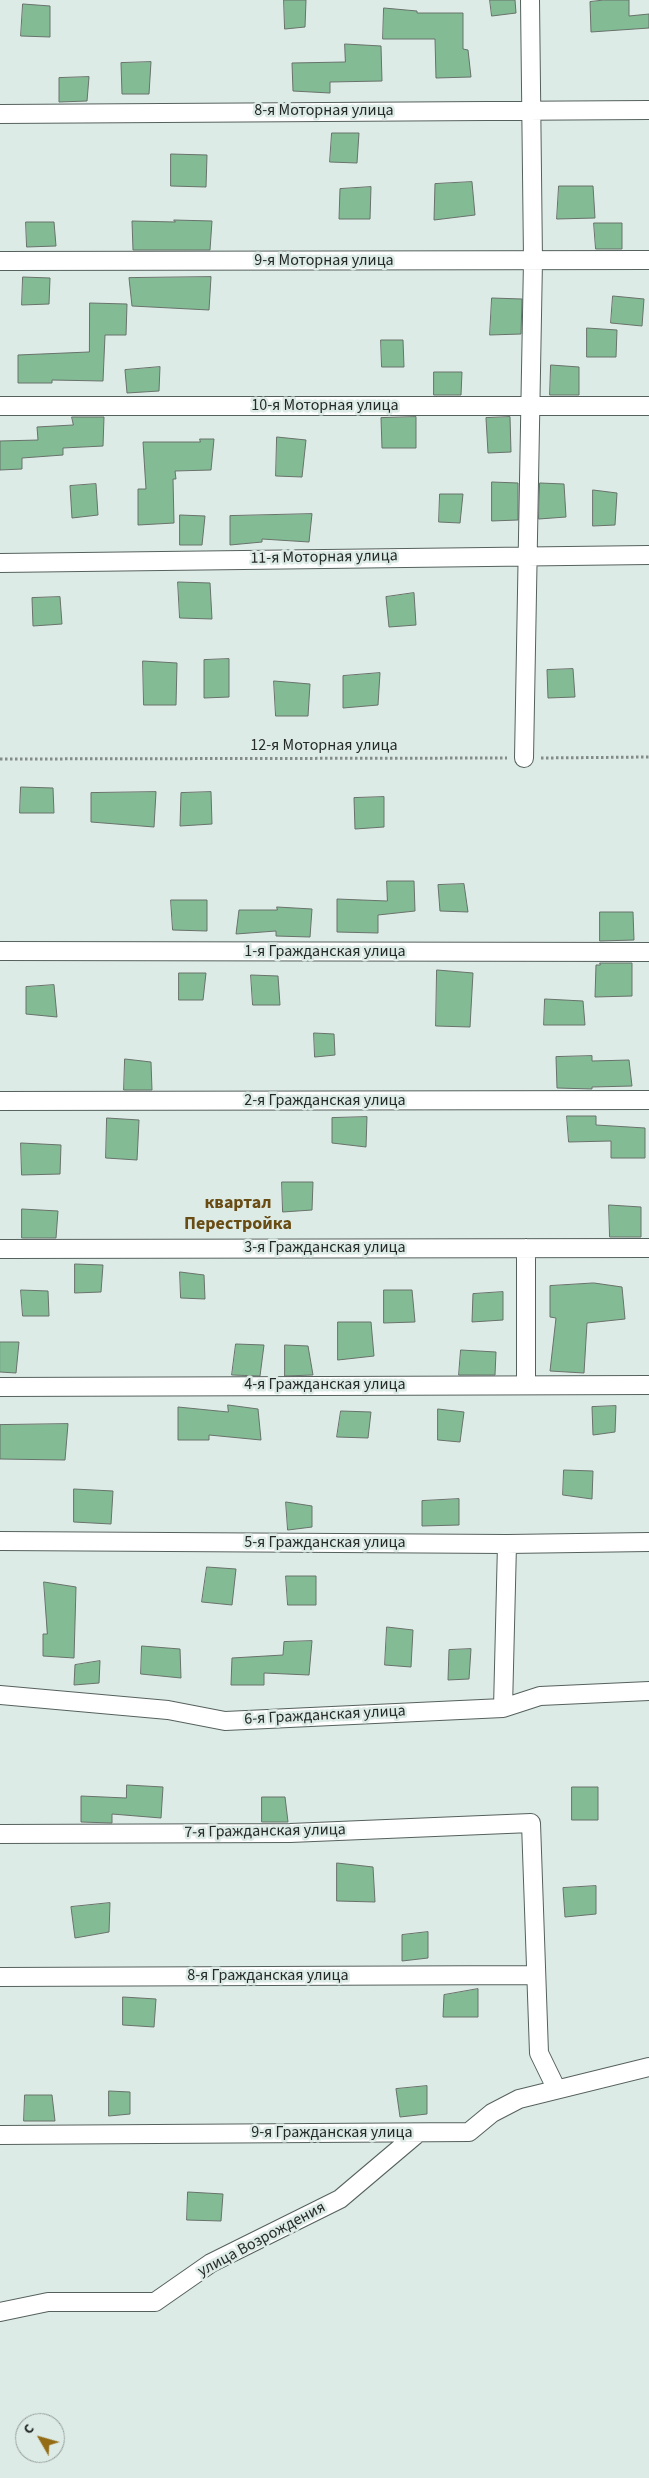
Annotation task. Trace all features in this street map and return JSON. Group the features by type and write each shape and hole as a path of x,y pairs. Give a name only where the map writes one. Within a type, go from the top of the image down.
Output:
{"street":[{"path":"524,758 533,260 530,0"},
{"name":"8-я Моторная улица","path":"0,114 649,110"},
{"name":"9-я Моторная улица","path":"0,261 649,260"},
{"name":"10-я Моторная улица","path":"0,406 649,406"},
{"name":"11-я Моторная улица","path":"0,563 528,554 649,555"},
{"name":"1-я Гражданская улица","path":"0,951 649,952"},
{"name":"2-я Гражданская улица","path":"0,1101 649,1100"},
{"name":"3-я Гражданская улица","path":"0,1248 649,1248"},
{"path":"526,1248 526,1384"},
{"name":"4-я Гражданская улица","path":"0,1387 649,1385"},
{"name":"5-я Гражданская улица","path":"0,1541 507,1544 649,1542"},
{"path":"503,1708 507,1544"},
{"name":"6-я Гражданская улица","path":"0,1695 168,1710 225,1720 503,1708 540,1696 649,1690"},
{"name":"7-я Гражданская улица","path":"0,1834 290,1833 530,1824 536,1975"},
{"path":"536,1975 539,2053 556,2088"},
{"name":"8-я Гражданская улица","path":"0,1977 536,1975"},
{"name":"9-я Гражданская улица","path":"0,2135 469,2132 492,2113 519,2099 556,2088 649,2067"},
{"name":"улица Возрождения","path":"0,2312 48,2302 155,2302 211,2263 340,2199 418,2133"}],"path":[{"name":"12-я Моторная улица","path":"0,759 649,757"}],"building":[{"path":"284,0 306,0 305,27 285,29"},
{"path":"490,0 515,0 516,13 492,16"},
{"path":"629,0 629,16 649,14 649,28 591,32 590,2"},
{"path":"23,4 50,6 50,37 21,36"},
{"path":"384,8 417,11 417,13 463,13 463,49 468,50 471,77 436,78 435,39 383,39"},
{"path":"345,44 381,46 382,81 330,82 330,93 293,91 292,63 345,62"},
{"path":"151,62 149,94 122,94 121,63"},
{"path":"89,77 87,101 59,102 59,78"},
{"path":"332,133 359,133 357,163 330,162"},
{"path":"171,154 207,155 206,187 171,186"},
{"path":"472,182 475,215 434,220 435,184"},
{"path":"559,186 593,186 595,218 557,219"},
{"path":"371,187 370,219 339,219 340,189"},
{"path":"174,220 212,221 210,250 133,250 132,221 175,222"},
{"path":"26,222 54,222 56,246 27,247"},
{"path":"594,223 622,223 622,249 596,249"},
{"path":"23,277 50,278 49,304 22,305"},
{"path":"211,277 209,310 132,306 129,278"},
{"path":"613,296 644,299 642,326 611,323"},
{"path":"492,298 522,299 521,334 490,335"},
{"path":"90,303 127,304 126,335 105,335 103,381 52,380 52,383 18,383 18,355 89,352"},
{"path":"587,328 617,330 616,357 587,357"},
{"path":"381,340 403,340 404,367 382,367"},
{"path":"551,365 579,367 579,395 550,395"},
{"path":"160,367 159,391 127,393 125,370"},
{"path":"434,372 462,372 461,395 434,395"},
{"path":"72,417 104,417 103,446 63,448 63,455 22,458 22,469 0,470 0,441 38,440 37,427 73,425"},
{"path":"416,417 416,448 382,448 381,418"},
{"path":"510,417 511,452 488,453 486,418"},
{"path":"277,437 306,440 302,477 276,476"},
{"path":"200,439 214,439 211,470 175,471 176,479 173,479 174,523 138,525 138,489 146,489 143,442 200,442"},
{"path":"492,482 518,483 518,520 492,521"},
{"path":"540,483 564,484 566,517 539,519"},
{"path":"96,484 98,515 72,518 70,486"},
{"path":"593,490 617,493 615,525 593,526"},
{"path":"440,494 463,494 460,523 439,522"},
{"path":"312,514 309,542 262,539 262,542 230,545 230,516"},
{"path":"180,515 205,516 202,545 180,545"},
{"path":"178,582 210,583 212,619 180,618"},
{"path":"414,593 416,625 389,627 386,597"},
{"path":"60,597 62,624 33,626 32,598"},
{"path":"229,659 229,697 204,698 204,660"},
{"path":"143,661 177,663 176,705 144,705"},
{"path":"573,669 575,697 548,698 547,670"},
{"path":"380,673 378,705 343,708 343,676"},
{"path":"274,681 310,684 308,716 276,716"},
{"path":"21,787 53,788 54,813 20,813"},
{"path":"156,792 154,827 91,822 91,793"},
{"path":"211,792 212,824 180,826 181,793"},
{"path":"384,797 384,827 355,829 354,798"},
{"path":"387,881 414,881 415,911 378,915 378,933 337,932 337,899 387,901"},
{"path":"464,884 468,912 440,911 438,885"},
{"path":"171,900 207,900 207,931 173,930"},
{"path":"277,907 312,909 310,937 276,936 276,931 236,934 239,910 277,910"},
{"path":"600,912 633,912 634,940 600,941"},
{"path":"600,963 632,963 632,996 595,997 596,965 600,965"},
{"path":"437,970 473,973 470,1027 436,1026"},
{"path":"179,973 206,973 203,1000 179,1000"},
{"path":"251,975 278,976 280,1005 253,1005"},
{"path":"54,985 57,1017 26,1014 26,987"},
{"path":"545,999 583,1001 585,1025 544,1025"},
{"path":"314,1033 334,1034 335,1055 315,1057"},
{"path":"592,1056 592,1061 629,1060 632,1086 592,1087 592,1089 557,1088 556,1057"},
{"path":"125,1059 151,1062 152,1090 124,1090"},
{"path":"567,1116 596,1116 596,1125 645,1128 645,1158 611,1158 611,1141 569,1142"},
{"path":"367,1117 366,1147 332,1143 332,1118"},
{"path":"107,1118 139,1120 137,1160 106,1158"},
{"path":"21,1143 61,1145 60,1174 22,1175"},
{"path":"282,1182 313,1182 312,1210 283,1212"},
{"path":"609,1205 641,1207 641,1237 610,1237"},
{"path":"22,1209 58,1211 56,1238 22,1238"},
{"path":"75,1264 103,1265 101,1292 75,1293"},
{"path":"180,1272 204,1275 205,1299 181,1298"},
{"path":"594,1283 622,1287 625,1319 587,1323 584,1373 550,1371 556,1318 550,1317 550,1286"},
{"path":"21,1290 48,1291 49,1316 23,1316"},
{"path":"384,1290 412,1290 415,1322 384,1323"},
{"path":"503,1292 503,1320 472,1322 473,1294"},
{"path":"338,1322 371,1322 374,1356 338,1360"},
{"path":"0,1342 19,1342 16,1373 0,1372"},
{"path":"236,1344 264,1345 260,1376 232,1375"},
{"path":"285,1345 308,1346 313,1375 285,1376"},
{"path":"461,1350 496,1352 495,1375 459,1375"},
{"path":"228,1405 258,1409 261,1440 209,1435 209,1440 178,1440 178,1407 228,1412"},
{"path":"616,1406 615,1432 593,1435 592,1407"},
{"path":"438,1409 464,1412 460,1442 438,1440"},
{"path":"341,1411 371,1412 368,1438 337,1437"},
{"path":"68,1424 65,1460 0,1459 0,1425"},
{"path":"564,1470 593,1471 592,1499 563,1495"},
{"path":"74,1489 113,1491 111,1524 74,1522"},
{"path":"459,1499 459,1525 422,1526 422,1501"},
{"path":"286,1502 312,1506 312,1527 288,1530"},
{"path":"207,1567 236,1569 232,1605 202,1602"},
{"path":"286,1576 316,1576 316,1605 288,1605"},
{"path":"44,1582 76,1587 74,1658 43,1656 43,1634 47,1634"},
{"path":"387,1627 413,1630 411,1667 385,1665"},
{"path":"312,1641 309,1675 264,1673 264,1685 231,1685 232,1658 283,1655 284,1642"},
{"path":"142,1646 180,1649 181,1678 141,1674"},
{"path":"471,1649 469,1679 448,1680 449,1650"},
{"path":"100,1661 99,1683 74,1685 75,1665"},
{"path":"127,1785 163,1787 161,1818 112,1814 112,1823 81,1822 81,1796 126,1798"},
{"path":"572,1787 598,1787 598,1820 572,1820"},
{"path":"262,1797 285,1797 288,1822 262,1822"},
{"path":"337,1863 373,1867 375,1902 337,1901"},
{"path":"596,1886 596,1914 565,1917 563,1888"},
{"path":"110,1903 109,1932 75,1938 71,1907"},
{"path":"428,1932 428,1958 402,1961 402,1935"},
{"path":"478,1989 478,2017 443,2017 444,1995"},
{"path":"123,1997 156,1999 154,2027 123,2025"},
{"path":"427,2086 427,2114 400,2117 396,2089"},
{"path":"109,2091 130,2092 130,2114 109,2116"},
{"path":"25,2095 52,2095 55,2121 24,2121"},
{"path":"188,2192 223,2194 221,2221 187,2220"}],"district":[{"name":"квартал Перестройка","path":"238,1214"}]}
